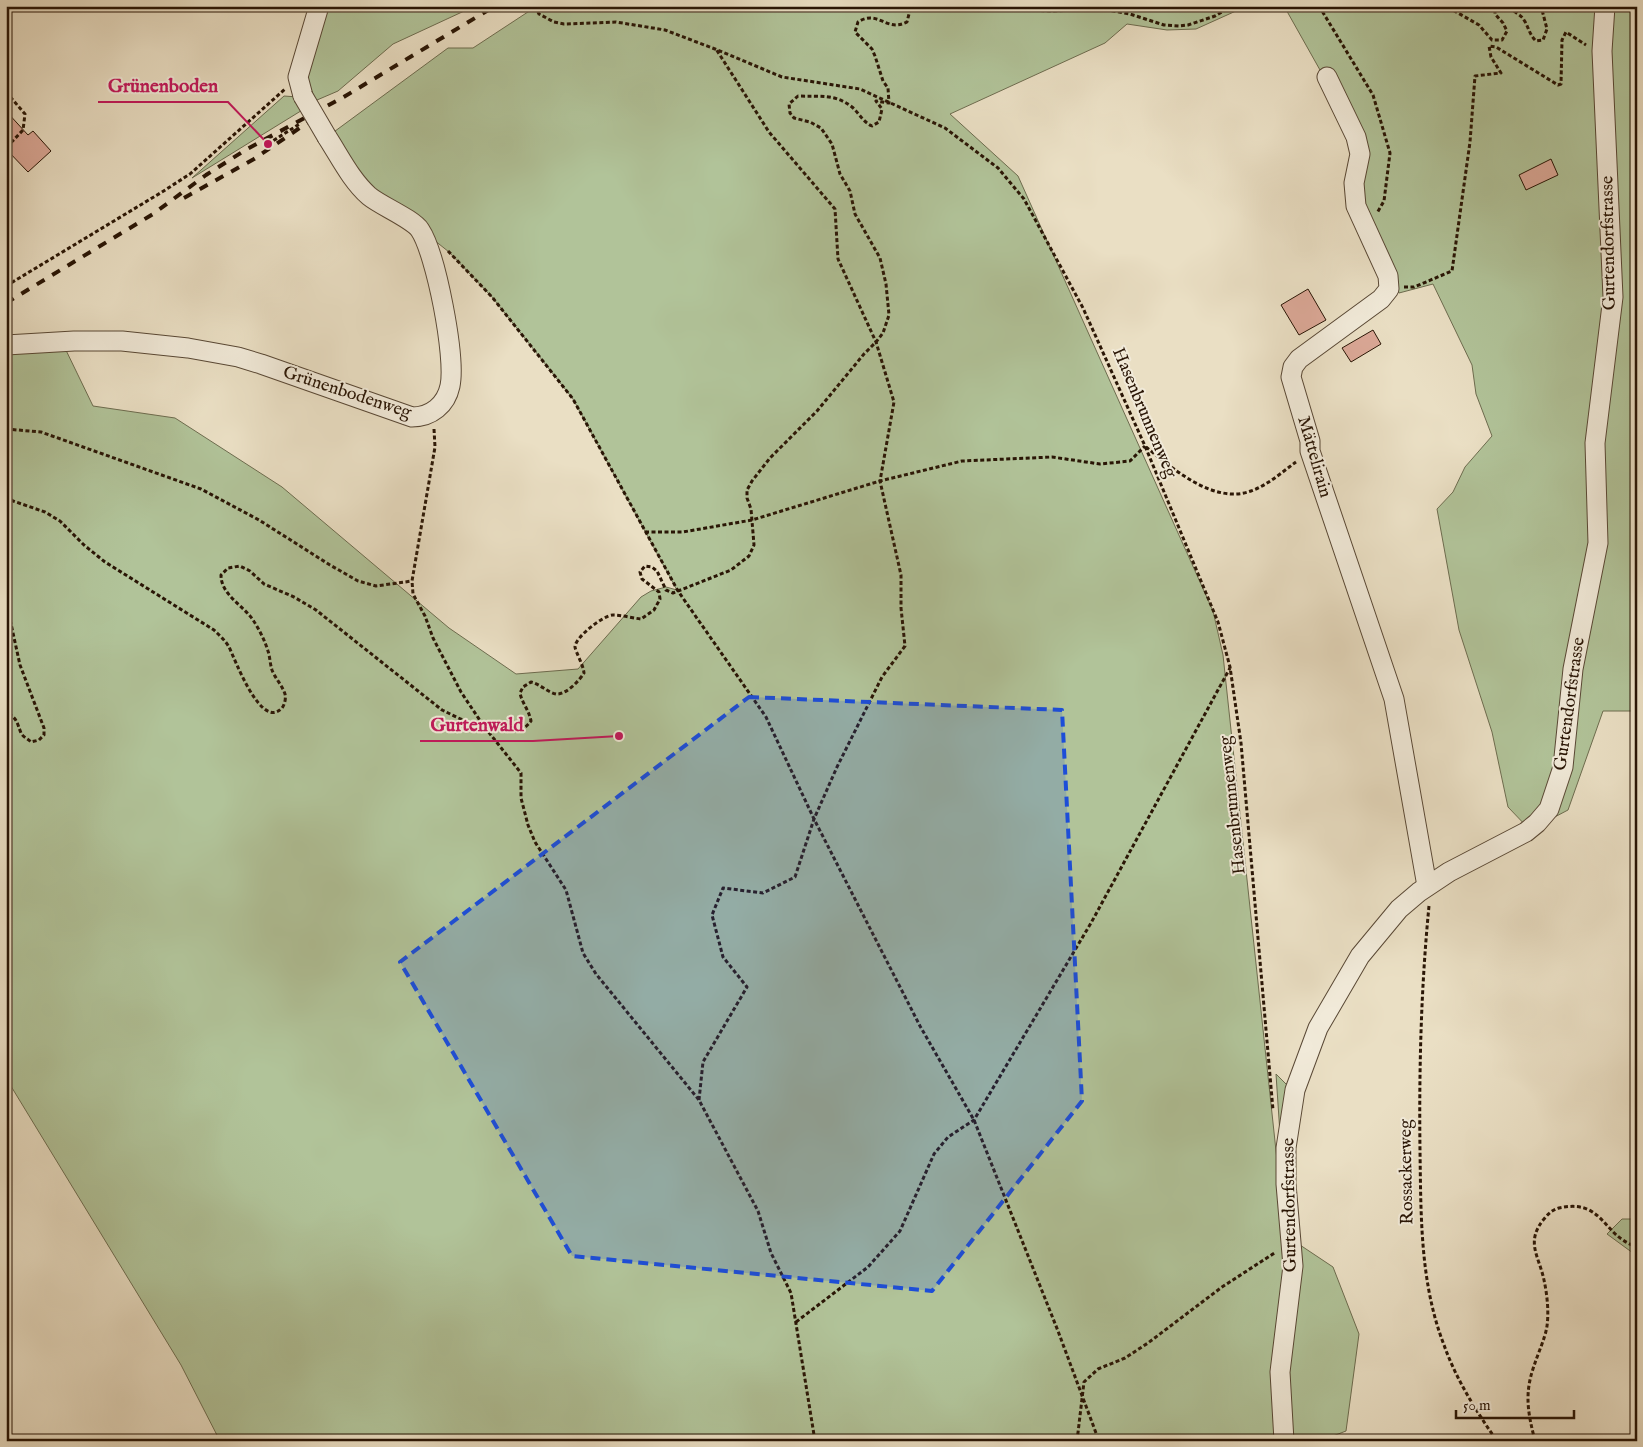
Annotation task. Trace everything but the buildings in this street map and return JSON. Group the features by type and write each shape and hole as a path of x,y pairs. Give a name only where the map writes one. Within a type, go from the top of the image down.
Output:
{"street":[{"path":"298,77 319,6"},
{"name":"Gurtendorfstrasse","path":"1284,1441 1280,1372 1293,1266 1286,1184 1286,1148 1295,1090 1318,1028 1360,956 1399,909 1427,886 1449,872 1526,832 1538,823 1549,809 1563,767 1573,669 1598,543 1595,443 1613,297 1602,51 1605,6"},
{"name":"Grünenbodenweg","path":"6,344 109,341 188,348 260,364 412,416 427,415 434,412 446,397 450,387 450,359 440,292 420,228 378,203 363,190 346,168 303,96 298,77"},
{"path":"1327,77 1356,137 1360,154 1354,183 1356,206 1388,276 1389,289"},
{"name":"Mättelirain","path":"1389,289 1381,299 1299,359 1293,367 1291,377 1310,441 1310,451 1394,700 1427,886"}],"path":[{"name":"Hasenbrunnenweg","path":"534,6 546,18 564,24 616,22 665,30 782,77 860,89 945,128 998,168 1024,198 1083,308 1145,446 1218,622 1230,667 1241,743 1274,1112"},
{"path":"6,496 13,501 45,512 60,521 84,545 105,562 214,630 228,645 250,690 260,706 265,710 274,712 280,710 285,703 285,694 271,668 267,648 253,620 221,584 221,575 228,568 240,566 250,571 264,584 294,597 316,610 442,710 461,720 483,725 493,723 515,732 524,729 530,721 529,711 521,699 520,693 523,687 531,682 556,694 563,692 580,680 584,673 575,647 578,639 583,634 600,621 612,615 641,619 654,610 660,599 658,592 642,579 640,572 645,566 651,566 657,571 666,590 673,593 731,570 744,562 752,552 754,545 751,508 747,498 747,490 752,481 770,458 817,411 883,333 890,315 888,291 880,258 856,214 850,191 840,174 828,138 821,128 810,122 794,118 790,113 790,104 798,96 816,97 828,95 844,102 860,115 865,123 872,126 880,122 882,109 876,101 889,102 888,88 872,49 855,32 858,22 864,18 878,18 892,26 900,26 907,22 911,6"},
{"path":"982,6 1002,9 1051,11 1102,9 1130,14 1164,25 1179,26 1188,25 1214,16 1232,6"},
{"path":"1449,6 1479,25 1492,40 1502,40 1507,31 1495,14 1495,6"},
{"path":"1510,6 1513,12 1523,18 1530,35 1536,41 1543,40 1547,29 1541,6"},
{"path":"1389,289 1414,286 1452,271 1470,142 1475,76 1501,74 1491,58 1489,46 1496,47 1558,85 1561,84 1562,40 1566,32 1587,46 1602,51"},
{"path":"699,1100 703,1062 747,987 723,957 712,915 723,888 763,893 795,877 814,819 837,767 882,678 905,646 901,608 901,575 880,481 894,402 876,342 838,259 835,209 769,132 716,49"},
{"path":"6,286 190,174 298,77"},
{"path":"6,92 25,114 23,130 6,148"},
{"path":"268,144 315,115"},
{"path":"442,246 492,297 572,399 600,446 678,591 766,717 814,819 920,1026 974,1120 1058,1331 1099,1441"},
{"path":"434,412 435,447 412,581 414,594 433,638 462,692 483,725 521,773 521,798 528,825 535,842 566,890 583,953 596,974 699,1100 758,1211 771,1253 791,1293 815,1441"},
{"path":"6,428 41,432 202,489 260,520 330,566 358,581 376,586 412,581"},
{"path":"645,532 683,532 752,520 880,481 962,462 1052,457 1100,464 1130,461 1145,446 1171,467 1197,484 1214,491 1230,494 1250,492 1266,484 1310,451"},
{"path":"6,601 20,665 44,728 44,735 39,740 31,742 22,735 19,724 14,716 6,712"},
{"path":"796,1323 868,1268 900,1231 934,1154 948,1137 974,1120 1091,923 1230,667"},
{"name":"Rossackerweg","path":"1427,886 1429,900 1423,961 1419,1070 1421,1226 1425,1271 1443,1344 1455,1373 1496,1441"},
{"path":"1535,1441 1527,1404 1528,1390 1530,1376 1547,1326 1547,1301 1544,1280 1535,1254 1534,1238 1538,1228 1554,1209 1571,1206 1581,1207 1590,1210 1622,1240 1637,1247"},
{"path":"1076,1441 1084,1382 1098,1368 1125,1358 1148,1343 1222,1287 1291,1242"}],"highlighted area":[{"path":"749,697 1062,710 1082,1101 932,1291 572,1256 400,962"}],"green space":[{"path":"329,6 475,6 393,44 338,91 317,100 303,96 318,11"},
{"path":"537,6 1247,6 1196,29 1167,30 1127,24 1105,43 950,114 1018,176 1213,611 1223,655 1285,1235 1333,1267 1359,1334 1346,1431 1320,1441 220,1441 181,1365 6,1078 6,345 62,342 93,406 175,418 282,487 449,628 516,674 578,669 641,597 651,591 666,587 677,590 573,399 492,297 449,252 419,228 378,203 327,137 448,48 473,48"},
{"path":"1284,6 1637,6 1637,711 1603,711 1568,810 1530,830 1508,807 1492,732 1459,630 1437,509 1453,492 1465,467 1492,436 1476,394 1472,365 1433,284 1399,293 1358,208 1365,150"},
{"path":"284,96 298,97 304,109 192,178"},
{"path":"1276,1074 1286,1084 1294,1083 1280,1134"},
{"path":"1622,1219 1637,1219 1637,1256 1607,1234"}],"railway":[{"path":"6,303 153,214 206,175 247,149 342,98 495,6"},
{"path":"184,198 254,159 310,121"}],"place":[{"name":"Grünenboden","path":"268,144"},
{"name":"Gurtenwald","path":"619,736"}]}
